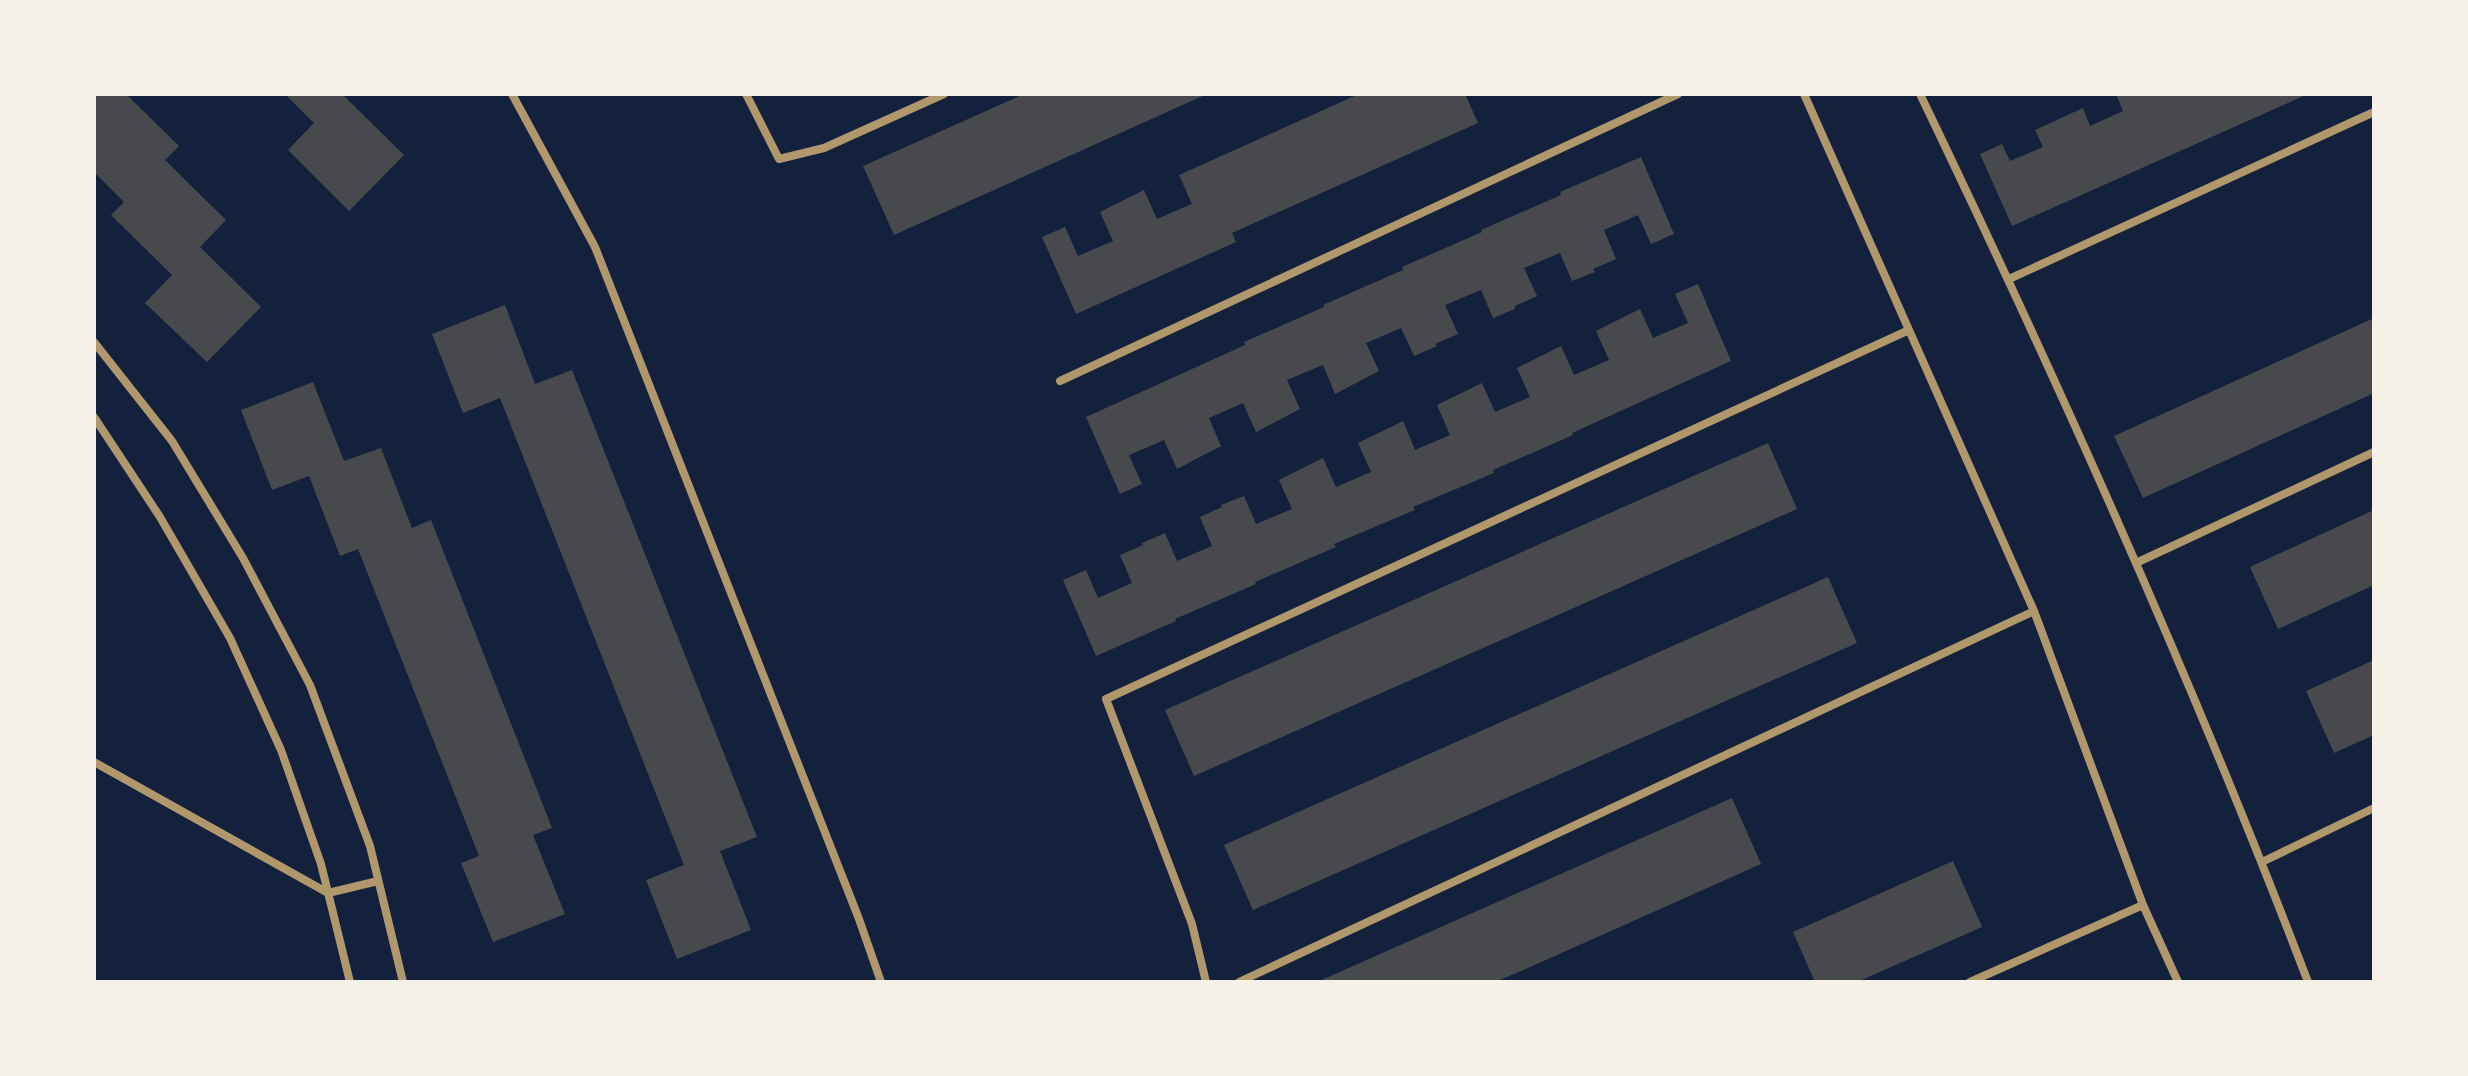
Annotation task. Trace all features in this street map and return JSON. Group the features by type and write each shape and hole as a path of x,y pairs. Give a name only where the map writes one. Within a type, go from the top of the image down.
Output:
{"street":[{"path":"512,94 595,247 881,982"},
{"path":"746,94 779,159 824,148 944,94"},
{"path":"1060,381 1678,94"},
{"path":"1804,94 2034,611 2143,905 2178,982"},
{"path":"1920,94 2009,279 2136,563 2262,862 2308,982"},
{"path":"2009,279 2374,112"},
{"path":"1206,982 1192,924 1106,699 1909,330"},
{"path":"94,342 172,441 243,558 310,685 370,846 403,982"},
{"path":"94,417 160,517 230,638 281,750 328,893 350,982"},
{"path":"2136,563 2374,452"},
{"path":"1239,982 2034,611"},
{"path":"94,762 328,893 378,881"},
{"path":"2262,862 2374,808"},
{"path":"1970,982 2143,905"}],"building":[{"path":"94,94 126,94 179,146 165,160 226,220 200,247 261,307 207,362 145,303 172,275 111,215 124,202 94,172"},
{"path":"285,94 342,94 404,155 349,211 288,150 314,123"},
{"path":"1024,94 1207,94 894,235 863,166"},
{"path":"1359,94 1465,94 1478,123 1232,233 1236,242 1076,314 1042,237 1065,227 1078,256 1113,241 1100,212 1144,190 1157,219 1192,204 1179,175"},
{"path":"2116,94 2308,94 2012,226 1980,154 2002,144 2010,161 2043,147 2035,130 2083,108 2090,126 2123,111"},
{"path":"1641,157 1674,234 1651,244 1638,215 1604,230 1616,259 1593,269 1595,272 1572,281 1560,253 1524,268 1537,296 1515,306 1515,309 1493,318 1481,290 1445,305 1458,334 1414,356 1401,328 1366,343 1379,371 1335,394 1323,365 1287,380 1300,409 1256,432 1243,403 1209,418 1221,446 1177,469 1164,440 1129,455 1142,484 1120,494 1086,417 1561,195 1560,192"},
{"path":"1698,284 1731,361 1096,656 1063,580 1086,570 1098,598 1132,583 1120,555 1142,543 1165,533 1177,561 1212,546 1200,517 1221,505 1244,496 1256,524 1292,509 1279,480 1323,458 1336,487 1371,472 1358,443 1403,421 1415,450 1450,435 1437,405 1482,383 1495,412 1530,397 1517,368 1561,346 1574,375 1609,360 1596,331 1640,309 1653,338 1688,323 1675,294"},
{"path":"505,305 535,384 572,370 757,837 720,851 751,930 677,959 646,880 684,865 500,398 463,413 432,334"},
{"path":"2374,318 2374,393 2143,498 2114,436"},
{"path":"313,382 344,461 381,448 412,528 431,520 552,828 533,835 565,914 493,942 461,863 479,856 358,549 340,556 309,476 272,490 241,410"},
{"path":"1768,443 1797,509 1194,776 1165,710"},
{"path":"2374,510 2374,585 2278,629 2250,567"},
{"path":"1828,577 1857,643 1253,910 1224,845"},
{"path":"2374,660 2374,735 2334,753 2306,691"},
{"path":"1732,798 1761,864 1521,971 1495,982 1317,982"},
{"path":"1953,861 1982,927 1857,982 1815,982 1793,932"}]}
